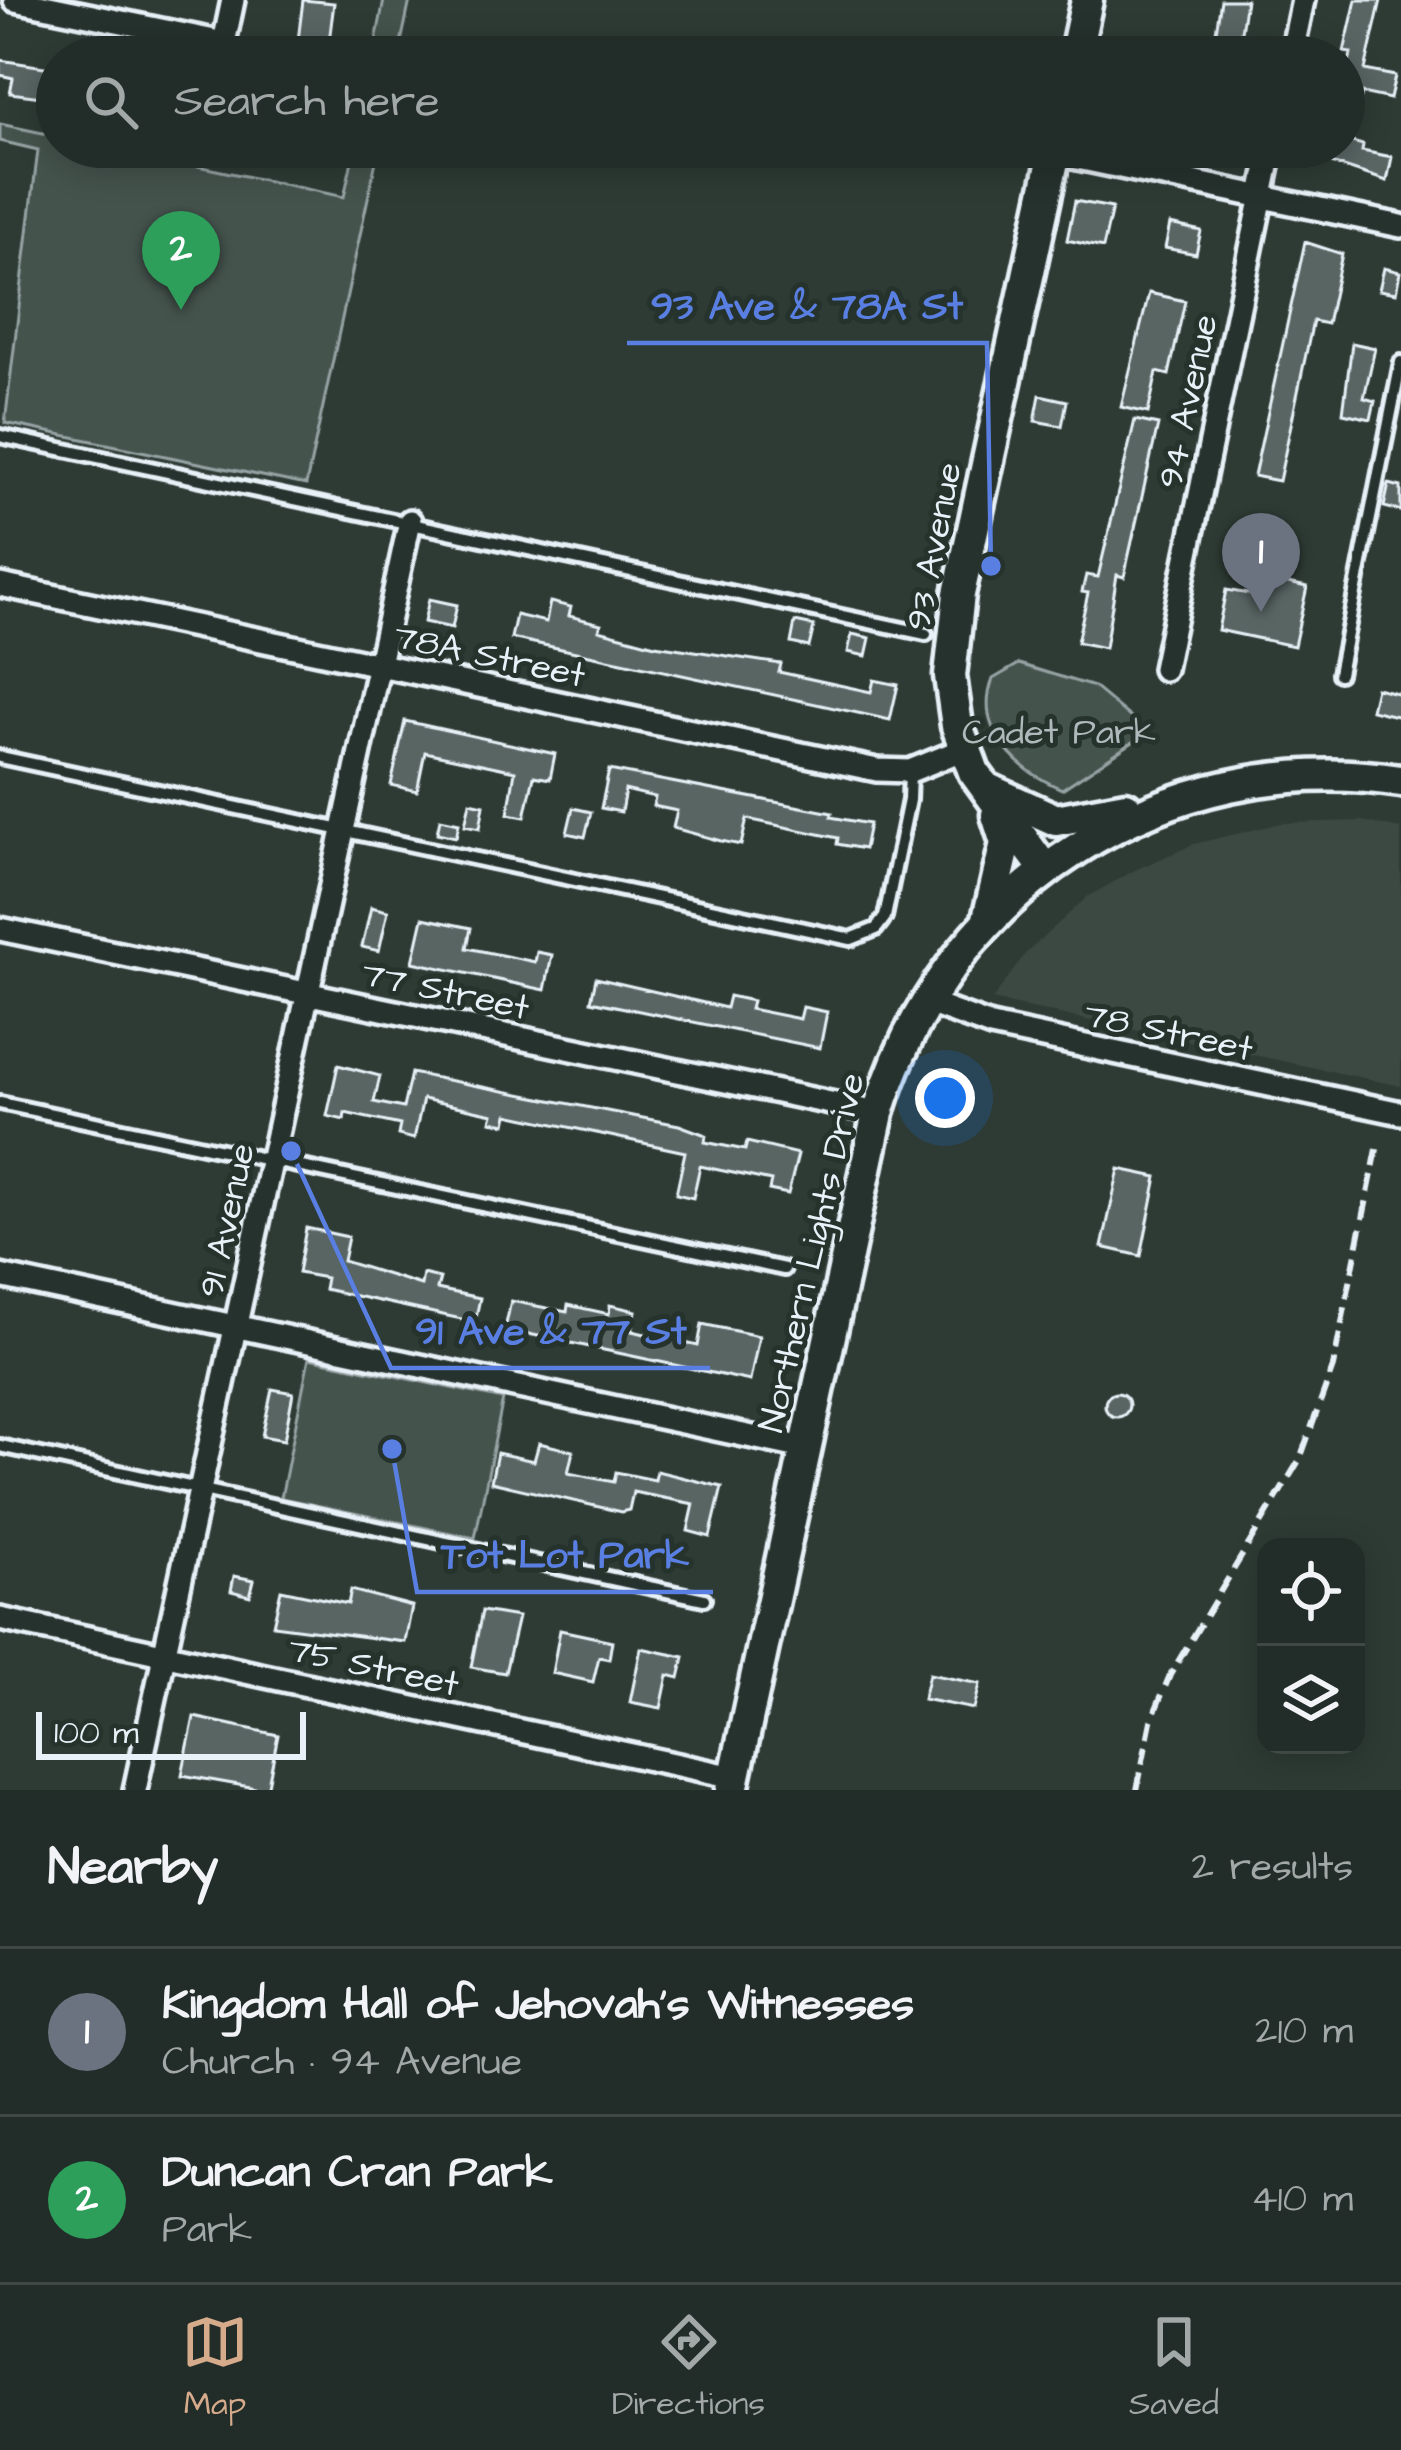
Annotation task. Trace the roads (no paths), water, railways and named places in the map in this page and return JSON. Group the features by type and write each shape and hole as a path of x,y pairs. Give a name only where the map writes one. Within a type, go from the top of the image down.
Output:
{"main road":[{"path":"1079,36 1087,0"},
{"name":"93 Avenue","path":"1044,868 985,788 964,749 950,693 952,642 1051,168"},
{"name":"Northern Lights Drive","path":"733,1784 878,1113 902,1046 926,1002 988,919 1044,868 1100,832 1188,795 1271,777 1334,774 1401,781"},
{"path":"985,788 1056,820 1188,795"},
{"path":"985,788 1006,843 988,919"}],"street":[{"path":"15,0 190,36"},
{"path":"225,36 233,0"},
{"path":"1295,36 1303,0"},
{"path":"1136,168 1401,226"},
{"name":"94 Avenue","path":"1164,669 1268,168"},
{"name":"91 Avenue","path":"134,1790 410,521"},
{"name":"78A Street","path":"0,585 877,770 910,771 964,749"},
{"name":"77 Street","path":"0,929 878,1113"},
{"name":"78 Street","path":"926,1002 991,1026 1401,1113"},
{"path":"0,1276 804,1448"},
{"name":"75 Street","path":"0,1619 733,1784"}],"lane":[{"path":"1339,674 1401,362"},
{"path":"0,436 926,634"},
{"path":"0,758 851,939 876,929 885,916 909,800 910,771"},
{"path":"0,1103 784,1269"},
{"path":"0,1446 704,1599"}],"railway":[{"path":"1137,1790 1151,1721 1170,1675 1300,1459 1333,1367 1377,1149"}],"place":[{"name":"Duncan Cran Park","path":"181,310"},
{"name":"93 Ave & 78A St","path":"991,566"},
{"name":"Kingdom Hall of Jehovah's Witnesses","path":"1261,612"},
{"name":"91 Ave & 77 St","path":"291,1151"},
{"name":"Tot Lot Park","path":"392,1449"}],"park label":[{"name":"Cadet Park","path":"1059,730"}]}
